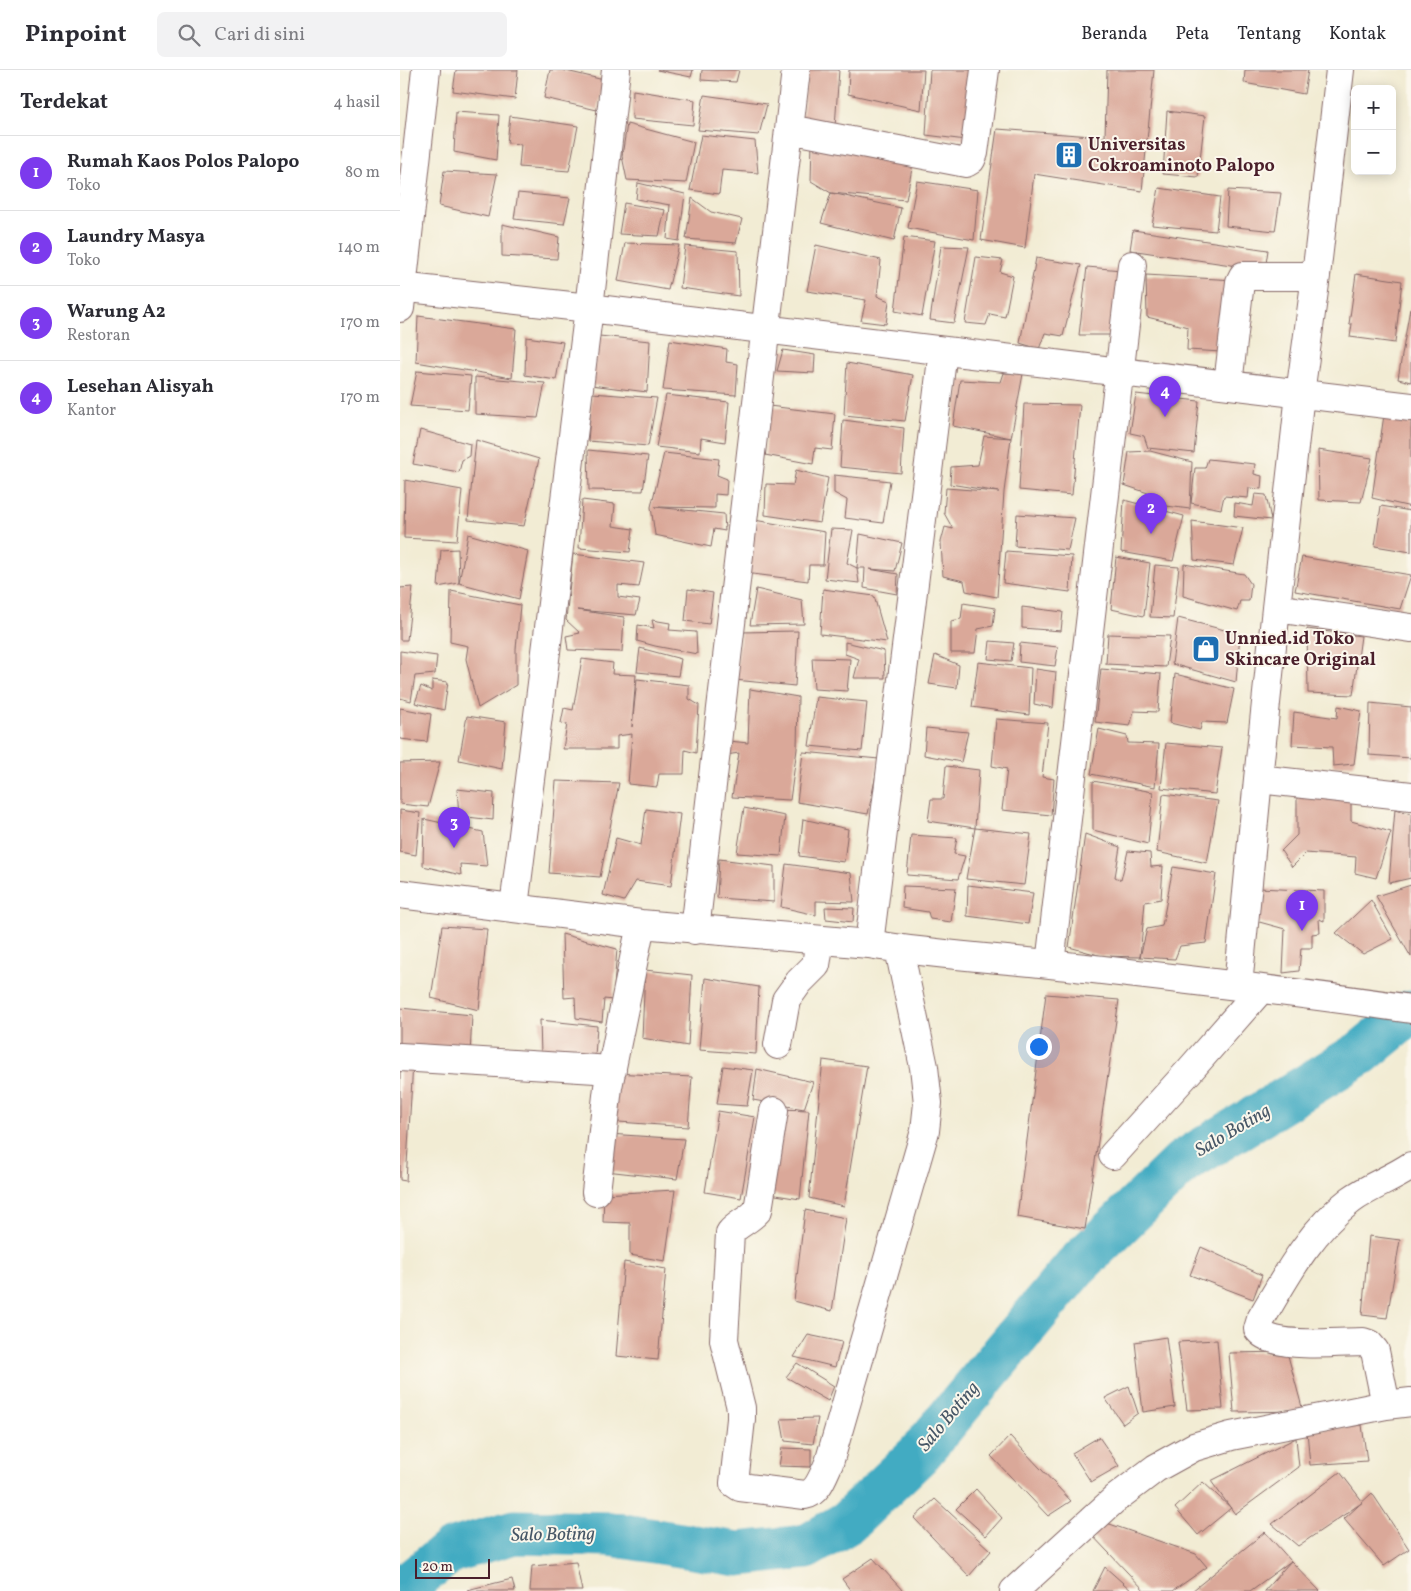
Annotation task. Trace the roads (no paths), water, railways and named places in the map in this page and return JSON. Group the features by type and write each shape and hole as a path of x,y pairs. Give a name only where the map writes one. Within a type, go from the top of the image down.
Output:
{"street":[{"path":"426,70 401,294 589,308 1411,407"},
{"path":"514,908 589,308 616,70"},
{"path":"695,930 796,70"},
{"path":"789,129 966,163 971,160 974,153 985,70"},
{"path":"1113,1155 1190,1070 1250,988 1258,779 1300,394 1340,70"},
{"path":"1050,964 1132,265"},
{"path":"1228,384 1240,282 1243,276 1316,276"},
{"path":"870,944 942,351"},
{"path":"1276,608 1411,628"},
{"path":"1258,779 1411,796"},
{"path":"400,894 695,930 870,944 899,949 1050,964 1336,998 1411,1009"},
{"path":"596,1192 608,1087 641,924"},
{"path":"778,1045 786,1000 799,982 816,964 820,940"},
{"path":"774,1111 758,1210 730,1233 724,1340 742,1419 734,1483 740,1488 805,1495 810,1494 817,1487 829,1463 900,1223 925,1131 928,1103 924,1067 899,949"},
{"path":"400,1057 612,1070"},
{"path":"1031,1586 1115,1499 1156,1468 1180,1453 1206,1442 1231,1436 1399,1404 1375,1351 1369,1344 1362,1342 1303,1343 1275,1341 1263,1335 1258,1326 1294,1263 1318,1232 1350,1201 1411,1166"}],"waterway":[{"name":"Salo Boting","path":"400,1591 450,1551 514,1532 610,1534 738,1554 806,1547 848,1522 919,1454 1075,1267 1183,1162 1361,1053 1411,1012"}],"place":[{"name":"Universitas Cokroaminoto Palopo","path":"1069,155"},
{"name":"Lesehan Alisyah","path":"1165,417"},
{"name":"Laundry Masya","path":"1151,534"},
{"name":"Unnied.id Toko Skincare Original","path":"1206,649"},
{"name":"Warung A2","path":"454,848"},
{"name":"Rumah Kaos Polos Palopo","path":"1302,931"}]}
